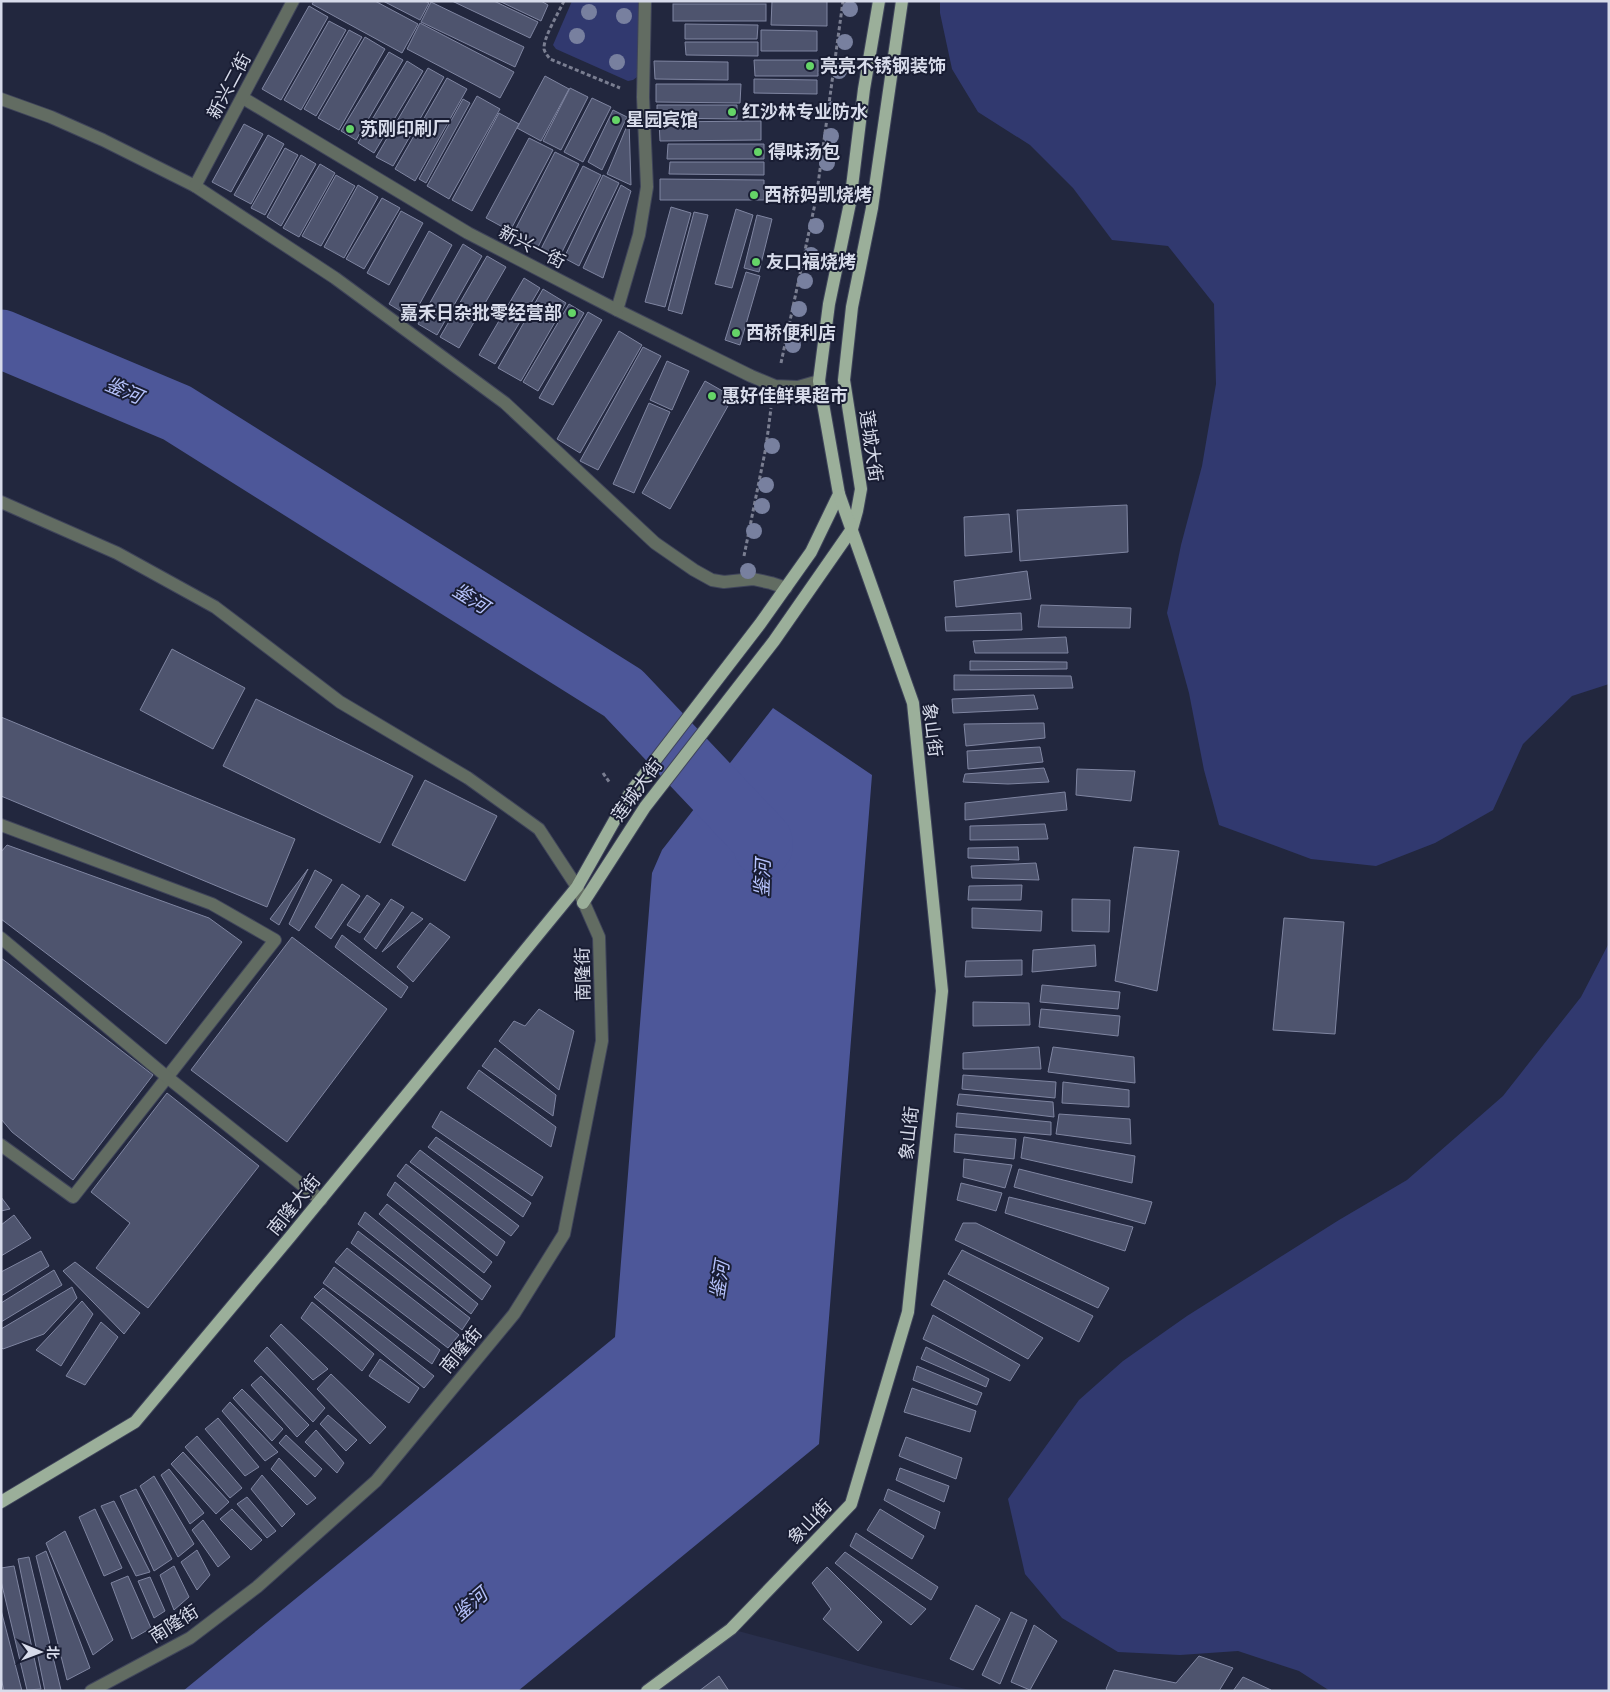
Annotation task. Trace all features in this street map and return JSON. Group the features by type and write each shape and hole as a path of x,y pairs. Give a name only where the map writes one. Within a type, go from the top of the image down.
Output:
{"main road":[{"path":"838,494 819,381 829,304 850,203 864,88 879,1"},
{"name":"莲城大街","path":"584,902 645,807 774,641 852,529 861,489 844,380 852,307 872,208 902,1"},
{"name":"莲城大街","path":"577,887 630,793 760,624 811,552 838,494"},
{"name":"象山街","path":"647,1691 731,1629 851,1504 908,1312 942,992 913,703 838,494"},
{"name":"南隆大街","path":"1,1502 135,1422 577,887"}],"street":[{"name":"新兴二街","path":"195,186 293,1"},
{"path":"617,310 639,235 647,187 643,97 645,1"},
{"name":"新兴一街","path":"243,98 468,233 617,310 751,376 775,386 798,387 819,381"},
{"path":"1,99 51,117 103,140 195,186 335,278 505,403 655,543 694,570 712,580 724,582 754,579 786,588"},
{"name":"南隆街","path":"1,502 117,553 215,607 340,702 468,778 539,829 577,887 599,937 602,1040 564,1234 514,1314 376,1481 257,1587 190,1638 91,1691"},
{"path":"1,826 212,904 275,940 73,1197 1,1146"},
{"path":"1,938 167,1077 320,1200"}],"path":[{"path":"564,1 544,48 550,59 643,97"},
{"path":"741,580 745,550 766,447 775,386 816,199 843,1"}],"shaded area":[{"path":"572,1 640,1 637,77 628,81 556,49 553,45"},
{"path":"940,1 1609,1 1609,684 1572,696 1523,744 1493,810 1435,843 1376,866 1311,859 1219,825 1204,770 1189,693 1167,613 1181,545 1202,466 1216,384 1214,304 1168,246 1112,240 1073,188 1030,145 978,112 952,69 940,13"},
{"path":"1609,943 1609,1691 1330,1691 1299,1671 1238,1651 1180,1655 1118,1652 1062,1618 1025,1574 1008,1499 1079,1400 1123,1361 1187,1316 1339,1220 1407,1180 1503,1096 1581,997"},
{"path":"731,1629 872,1667 974,1691 647,1691"}],"water":[{"path":"773,708 872,775 819,1444 518,1691 183,1691 615,1337 652,873 662,850"}],"building":[{"path":"314,1 375,1 418,24 402,53 312,4"},
{"path":"383,1 425,1 429,3 420,20"},
{"path":"452,1 494,1 538,22 530,38"},
{"path":"499,1 541,1 548,5 541,21"},
{"path":"772,1 827,1 827,26 771,25"},
{"path":"431,2 524,47 515,67 421,22"},
{"path":"673,4 766,4 766,21 673,21"},
{"path":"309,6 328,17 281,100 262,89"},
{"path":"329,21 346,30 301,110 284,100"},
{"path":"420,23 514,72 500,98 407,49"},
{"path":"685,24 758,25 757,39 685,39"},
{"path":"349,30 362,37 316,116 304,109"},
{"path":"761,30 817,31 817,51 761,51"},
{"path":"365,37 385,49 339,130 318,118"},
{"path":"685,42 758,42 758,56 686,55"},
{"path":"389,52 403,60 356,140 341,131"},
{"path":"754,60 818,60 818,76 755,76"},
{"path":"407,61 423,71 374,153 358,143"},
{"path":"654,61 728,62 728,80 655,79"},
{"path":"428,68 444,77 393,166 376,157"},
{"path":"545,76 569,89 541,141 517,128"},
{"path":"447,78 467,89 415,181 395,169"},
{"path":"754,79 817,80 817,94 754,93"},
{"path":"656,84 741,84 740,103 656,102"},
{"path":"570,88 588,97 561,150 543,141"},
{"path":"477,96 500,109 449,199 427,186"},
{"path":"592,98 611,107 583,162 564,152"},
{"path":"463,99 470,103 426,183 419,179"},
{"path":"657,105 737,105 737,119 657,118"},
{"path":"613,110 627,117 602,170 588,162"},
{"path":"499,113 519,124 472,211 452,200"},
{"path":"629,121 631,185 607,174"},
{"path":"761,121 761,140 660,141 659,122"},
{"path":"244,124 263,134 231,192 212,182"},
{"path":"268,135 284,144 251,204 234,195"},
{"path":"529,138 553,150 510,231 486,218"},
{"path":"668,144 764,144 764,159 667,159"},
{"path":"285,148 298,155 265,215 251,208"},
{"path":"555,152 579,164 538,247 513,234"},
{"path":"301,155 316,164 281,226 267,217"},
{"path":"670,162 764,162 764,175 669,174"},
{"path":"320,164 335,173 299,237 283,228"},
{"path":"583,166 601,175 559,258 541,249"},
{"path":"336,175 355,186 321,246 302,236"},
{"path":"603,175 619,183 579,266 564,258"},
{"path":"660,179 764,180 764,200 660,200"},
{"path":"358,185 378,197 344,258 324,247"},
{"path":"621,185 631,191 603,278 583,268"},
{"path":"382,198 400,208 364,269 346,259"},
{"path":"671,207 691,213 665,307 645,302"},
{"path":"736,209 753,215 732,288 715,284"},
{"path":"401,211 423,223 389,285 367,273"},
{"path":"694,212 708,215 682,314 668,310"},
{"path":"757,215 772,219 759,272 744,268"},
{"path":"429,231 452,245 412,318 389,304"},
{"path":"463,244 482,256 437,335 418,324"},
{"path":"487,256 506,267 459,348 440,337"},
{"path":"746,272 760,276 740,345 725,340"},
{"path":"524,278 540,288 495,364 479,355"},
{"path":"543,289 566,303 521,381 498,368"},
{"path":"569,304 584,313 538,391 523,382"},
{"path":"588,312 602,320 553,405 539,398"},
{"path":"619,331 642,345 580,453 557,439"},
{"path":"643,347 661,356 598,470 580,461"},
{"path":"667,361 689,371 672,410 650,400"},
{"path":"705,381 733,397 670,509 642,493"},
{"path":"649,403 670,412 634,493 613,484"},
{"path":"1127,505 1128,552 1020,561 1017,510"},
{"path":"1009,514 1012,552 965,556 964,517"},
{"path":"1027,571 1031,599 956,607 954,581"},
{"path":"1041,605 1131,608 1130,628 1038,627"},
{"path":"1021,613 1022,630 946,631 945,617"},
{"path":"1066,637 1068,653 975,653 973,641"},
{"path":"172,649 245,688 213,749 140,710"},
{"path":"970,661 1067,662 1067,669 970,670"},
{"path":"954,675 1071,676 1073,688 954,690"},
{"path":"1034,695 1038,709 953,713 952,699"},
{"path":"256,699 413,776 380,843 223,766"},
{"path":"1,717 295,839 267,907 1,796"},
{"path":"1044,723 1045,738 966,746 964,724"},
{"path":"1040,747 1043,762 968,769 967,751"},
{"path":"1044,768 1049,782 1008,784 963,782 965,774"},
{"path":"1077,769 1135,771 1131,801 1076,795"},
{"path":"425,780 497,816 465,881 392,845"},
{"path":"1065,792 1067,810 965,820 965,803"},
{"path":"1045,824 1048,839 970,840 970,826"},
{"path":"7,845 209,918 242,942 166,1044 1,919 1,852"},
{"path":"1018,847 1019,860 968,858 968,848"},
{"path":"1134,847 1179,851 1157,991 1115,981"},
{"path":"1036,863 1039,880 972,878 971,866"},
{"path":"308,869 279,925 270,919"},
{"path":"315,870 332,880 299,931 289,924"},
{"path":"342,884 360,896 331,939 315,927"},
{"path":"1022,885 1021,900 968,900 969,886"},
{"path":"367,895 380,904 360,933 347,925"},
{"path":"391,899 404,907 376,949 364,939"},
{"path":"1072,899 1110,900 1109,932 1072,931"},
{"path":"972,908 1042,911 1041,931 972,928"},
{"path":"412,912 423,919 382,952"},
{"path":"1284,918 1344,922 1335,1034 1273,1030"},
{"path":"430,923 450,937 413,982 397,967"},
{"path":"342,935 408,987 401,998 335,947"},
{"path":"292,937 387,1009 287,1142 191,1070"},
{"path":"1095,945 1096,966 1032,972 1033,950"},
{"path":"1,958 153,1075 73,1180 12,1132 1,1119"},
{"path":"1022,960 1022,975 965,977 966,961"},
{"path":"1042,985 1120,992 1118,1009 1040,1002"},
{"path":"973,1002 1029,1003 1030,1025 973,1026"},
{"path":"539,1009 574,1031 559,1090 499,1041 514,1021 525,1026"},
{"path":"1041,1009 1120,1016 1118,1036 1039,1027"},
{"path":"1039,1047 1041,1069 963,1069 963,1053"},
{"path":"1053,1047 1134,1057 1135,1083 1048,1072"},
{"path":"495,1048 556,1095 553,1116 482,1066"},
{"path":"479,1070 556,1127 551,1147 467,1088"},
{"path":"963,1075 1056,1082 1055,1098 962,1089"},
{"path":"1063,1082 1129,1090 1129,1107 1062,1103"},
{"path":"167,1093 259,1166 148,1308 96,1268 130,1223 91,1192"},
{"path":"959,1094 1053,1102 1054,1117 957,1105"},
{"path":"441,1111 543,1177 532,1196 432,1127"},
{"path":"957,1113 1051,1122 1051,1135 956,1127"},
{"path":"1059,1114 1130,1119 1131,1144 1056,1134"},
{"path":"955,1134 1016,1139 1014,1159 954,1152"},
{"path":"436,1137 531,1203 523,1217 428,1147"},
{"path":"1024,1137 1135,1156 1132,1183 1021,1158"},
{"path":"420,1150 519,1226 511,1236 410,1162"},
{"path":"964,1159 1012,1165 1005,1188 963,1177"},
{"path":"406,1164 505,1242 497,1256 397,1176"},
{"path":"1019,1169 1152,1202 1145,1224 1014,1187"},
{"path":"395,1182 492,1262 484,1273 387,1195"},
{"path":"961,1183 1002,1193 996,1211 957,1200"},
{"path":"1,1197 10,1209 1,1211"},
{"path":"1009,1197 1133,1227 1125,1251 1005,1213"},
{"path":"387,1204 491,1286 482,1300 379,1214"},
{"path":"365,1212 478,1304 471,1314 358,1224"},
{"path":"14,1215 31,1238 1,1256 1,1225"},
{"path":"963,1223 976,1223 1109,1288 1098,1308 955,1240"},
{"path":"358,1231 470,1318 462,1330 351,1243"},
{"path":"347,1248 459,1335 448,1348 335,1262"},
{"path":"962,1250 1093,1316 1079,1342 948,1274"},
{"path":"41,1251 49,1266 1,1296 1,1272"},
{"path":"75,1262 140,1313 124,1334 63,1271"},
{"path":"334,1267 440,1350 432,1364 323,1283"},
{"path":"54,1270 62,1285 1,1322 1,1303"},
{"path":"944,1280 1043,1338 1028,1359 931,1305"},
{"path":"72,1287 77,1298 44,1334 3,1349 1,1347 1,1329"},
{"path":"323,1288 434,1376 424,1388 314,1297"},
{"path":"82,1301 93,1314 61,1366 36,1350"},
{"path":"312,1302 374,1354 362,1371 301,1318"},
{"path":"933,1315 1020,1365 1010,1381 923,1339"},
{"path":"101,1322 118,1337 85,1385 66,1376"},
{"path":"281,1324 328,1369 313,1380 270,1336"},
{"path":"267,1347 325,1408 313,1422 254,1361"},
{"path":"926,1347 989,1379 986,1387 921,1359"},
{"path":"380,1359 419,1388 409,1403 369,1376"},
{"path":"917,1366 982,1393 977,1405 913,1380"},
{"path":"331,1374 386,1427 370,1444 317,1389"},
{"path":"261,1376 309,1425 297,1437 251,1385"},
{"path":"912,1388 976,1411 970,1432 904,1412"},
{"path":"242,1389 283,1429 272,1441 233,1398"},
{"path":"230,1402 278,1452 265,1461 222,1411"},
{"path":"328,1415 357,1440 346,1451 320,1424"},
{"path":"218,1418 259,1467 245,1476 205,1429"},
{"path":"316,1430 344,1463 337,1473 305,1442"},
{"path":"286,1435 322,1469 315,1477 279,1443"},
{"path":"197,1436 242,1488 230,1498 185,1447"},
{"path":"906,1437 962,1458 956,1479 899,1456"},
{"path":"183,1452 229,1502 216,1514 171,1464"},
{"path":"279,1458 316,1498 307,1505 271,1469"},
{"path":"900,1468 949,1486 944,1502 896,1480"},
{"path":"169,1469 204,1513 190,1524 161,1475"},
{"path":"262,1475 295,1514 282,1527 251,1489"},
{"path":"154,1476 194,1544 178,1557 140,1486"},
{"path":"136,1489 172,1559 154,1571 120,1496"},
{"path":"888,1489 940,1512 935,1529 884,1500"},
{"path":"247,1497 276,1531 267,1538 237,1504"},
{"path":"114,1501 150,1572 136,1576 101,1506"},
{"path":"95,1509 122,1568 104,1576 79,1517"},
{"path":"232,1509 262,1540 251,1550 220,1519"},
{"path":"880,1509 924,1536 912,1559 867,1530"},
{"path":"203,1520 230,1557 218,1567 192,1530"},
{"path":"65,1531 113,1640 93,1655 46,1543"},
{"path":"856,1533 938,1587 931,1600 850,1546"},
{"path":"197,1550 210,1575 197,1590 181,1562"},
{"path":"46,1551 90,1668 67,1680 36,1556"},
{"path":"845,1552 926,1609 911,1625 835,1563"},
{"path":"29,1557 61,1690 57,1691 45,1691 18,1559"},
{"path":"14,1566 41,1689 27,1690 1,1581 1,1568"},
{"path":"174,1566 189,1597 174,1610 160,1575"},
{"path":"827,1567 882,1622 858,1651 823,1619 831,1609 812,1583"},
{"path":"128,1576 151,1628 132,1639 111,1583"},
{"path":"150,1577 165,1611 154,1618 138,1581"},
{"path":"976,1605 1000,1619 973,1670 950,1659"},
{"path":"1,1610 22,1691 4,1691 1,1678"},
{"path":"1011,1612 1027,1620 1000,1684 982,1675"},
{"path":"1034,1625 1057,1641 1030,1690 1011,1682"},
{"path":"1199,1656 1233,1668 1219,1691 1108,1691 1106,1689 1114,1670 1176,1683"},
{"path":"719,1676 729,1691 699,1691"},
{"path":"1243,1677 1271,1690 1233,1691"}],"waterway":[{"name":"鉴河","path":"1,339 177,413 623,693 763,841 763,847"}],"place":[{"name":"亮亮不锈钢装饰","path":"810,66"},
{"name":"红沙林专业防水","path":"732,112"},
{"name":"星园宾馆","path":"616,120"},
{"name":"苏刚印刷厂","path":"350,129"},
{"name":"得味汤包","path":"758,152"},
{"name":"西桥妈凯烧烤","path":"754,195"},
{"name":"友口福烧烤","path":"756,262"},
{"name":"嘉禾日杂批零经营部","path":"572,313"},
{"name":"西桥便利店","path":"736,333"},
{"name":"惠好佳鲜果超市","path":"712,396"}]}
